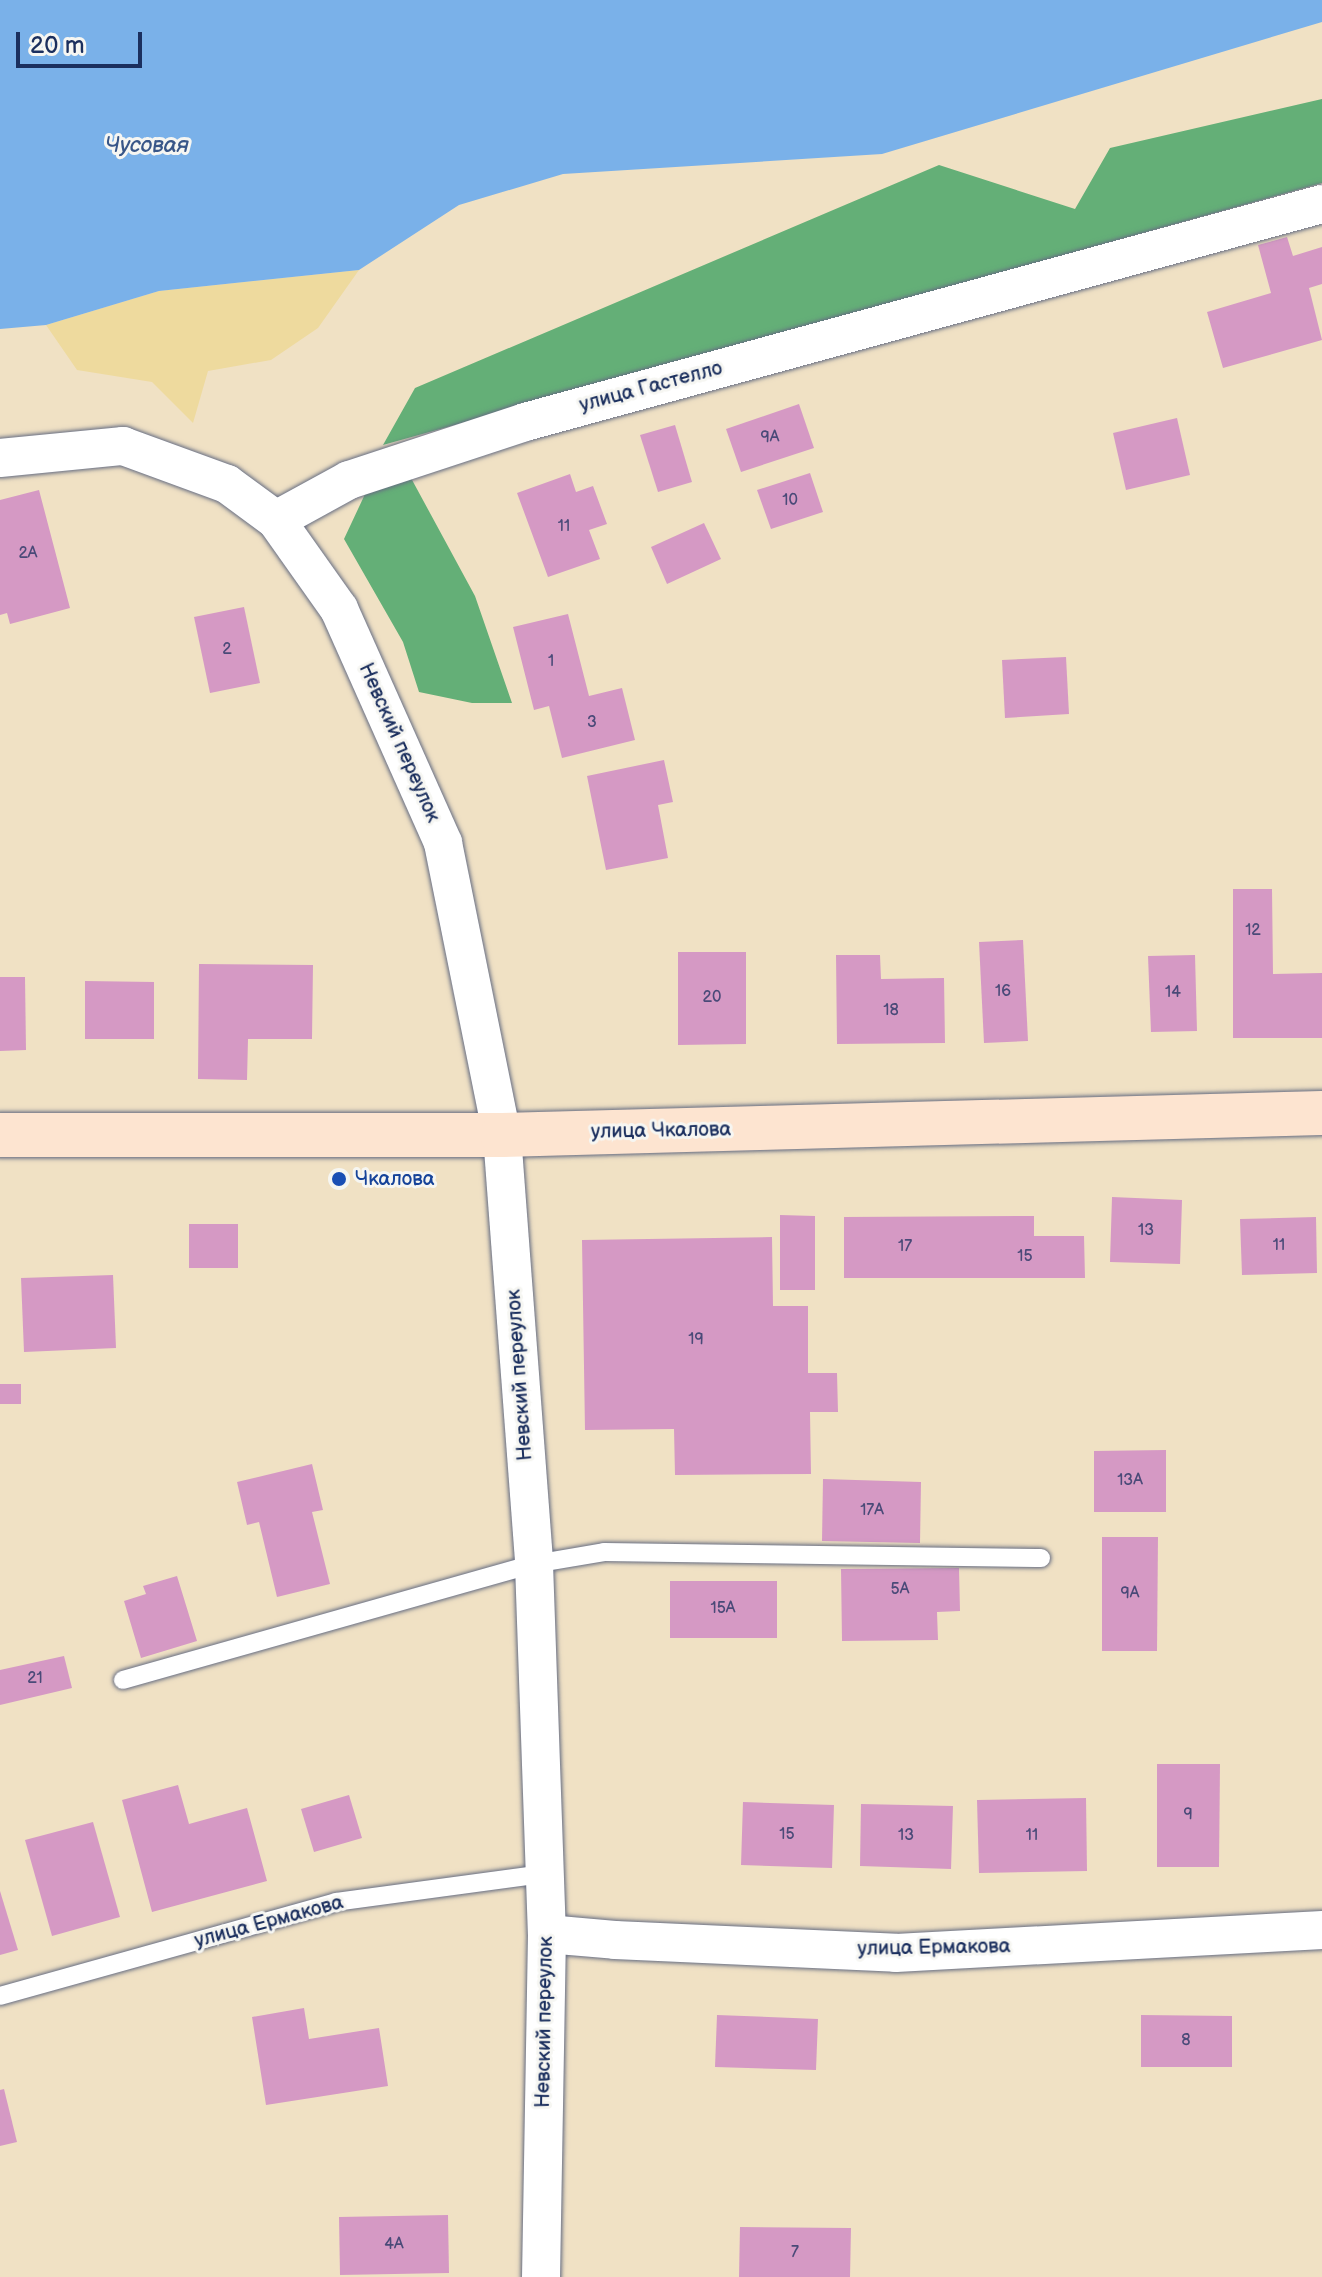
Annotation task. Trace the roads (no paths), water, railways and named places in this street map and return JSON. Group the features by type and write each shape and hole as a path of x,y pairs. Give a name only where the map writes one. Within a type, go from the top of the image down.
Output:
{"street":[{"name":"улица Гастелло","path":"276,520 349,480 525,422 1322,204"},
{"path":"0,458 123,446 227,484 276,520"},
{"name":"Невский переулок","path":"276,520 339,609 443,843 502,1135 534,1564 547,1934 541,2277"},
{"name":"улица Чкалова","path":"0,1135 502,1135 1322,1113"},
{"name":"улица Ермакова","path":"547,1934 896,1953 1322,1930"}],"lane":[{"path":"123,1680 534,1564 604,1552 1041,1558"},
{"name":"улица Ермакова","path":"0,1996 336,1902 544,1874"}],"water":[{"name":"Чусовая","path":"0,0 1322,0 1322,22 882,154 563,174 459,205 359,270 159,291 46,325 0,329"}],"place":[{"name":"Чкалова","path":"339,1179"}]}
